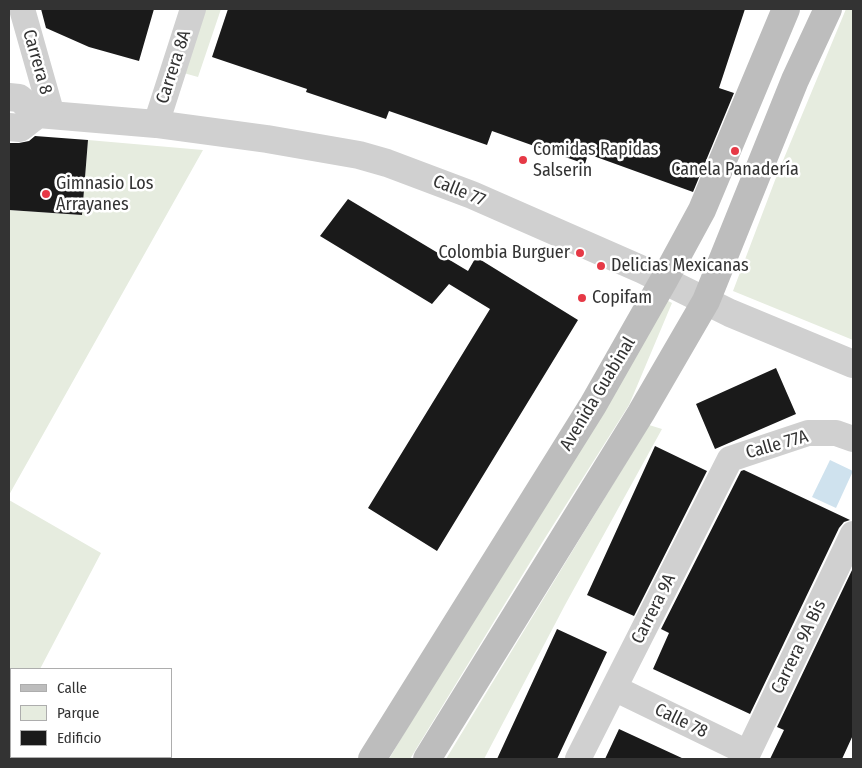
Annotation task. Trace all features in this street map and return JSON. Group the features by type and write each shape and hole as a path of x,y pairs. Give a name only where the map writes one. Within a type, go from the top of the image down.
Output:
{"main road":[{"name":"Avenida Guabinal","path":"372,759 593,405 664,280 702,210 786,9"},
{"path":"427,759 641,413 706,301 795,80 828,9"}],"street":[{"name":"Carrera 8","path":"22,9 45,114"},
{"name":"Carrera 8A","path":"156,124 193,9"},
{"path":"9,97 20,98 45,114 20,128 9,127"},
{"name":"Calle 77","path":"45,114 156,124 276,141 359,155 387,163 472,195 664,280 730,313 853,364"},
{"name":"Calle 77A","path":"730,459 808,433 836,433 853,439"},
{"name":"Carrera 9A","path":"578,759 730,459"},
{"name":"Carrera 9A Bis","path":"747,756 853,534"},
{"name":"Calle 78","path":"614,688 747,756"}],"green space":[{"path":"201,9 221,9 198,77 180,72"},
{"path":"846,9 853,9 853,340 733,291 777,175"},
{"path":"88,140 203,150 9,495 9,210 82,215"},
{"path":"653,293 672,303 629,405 410,759 389,759 526,527"},
{"path":"649,425 662,429 565,605 484,759 446,759"},
{"path":"9,500 101,553 41,668 10,668 9,730"}],"water":[{"path":"830,460 853,471 836,508 812,497"}],"building":[{"path":"41,9 154,9 139,61 89,47 46,28"},
{"path":"228,9 745,9 719,88 734,93 693,192 588,154 585,164 492,131 487,145 389,111 386,119 306,92 307,89 212,57"},
{"path":"35,136 88,140 82,215 9,210 9,143 29,141"},
{"path":"348,199 468,271 476,257 578,320 437,551 368,508 490,309 449,284 432,304 320,236"},
{"path":"776,368 796,414 715,449 696,404"},
{"path":"655,446 707,471 634,616 587,595"},
{"path":"744,470 850,520 844,522 839,528 750,714 653,669 669,633 661,629 741,471"},
{"path":"853,568 853,735 842,759 770,759 784,730 777,727"},
{"path":"557,629 607,652 557,759 497,759"},
{"path":"619,729 684,759 605,759"}],"place":[{"name":"Canela Panadería","path":"735,151"},
{"name":"Comidas Rapidas Salserin","path":"523,160"},
{"name":"Gimnasio Los Arrayanes","path":"46,194"},
{"name":"Colombia Burguer","path":"580,253"},
{"name":"Delicias Mexicanas","path":"601,266"},
{"name":"Copifam","path":"582,298"}]}
